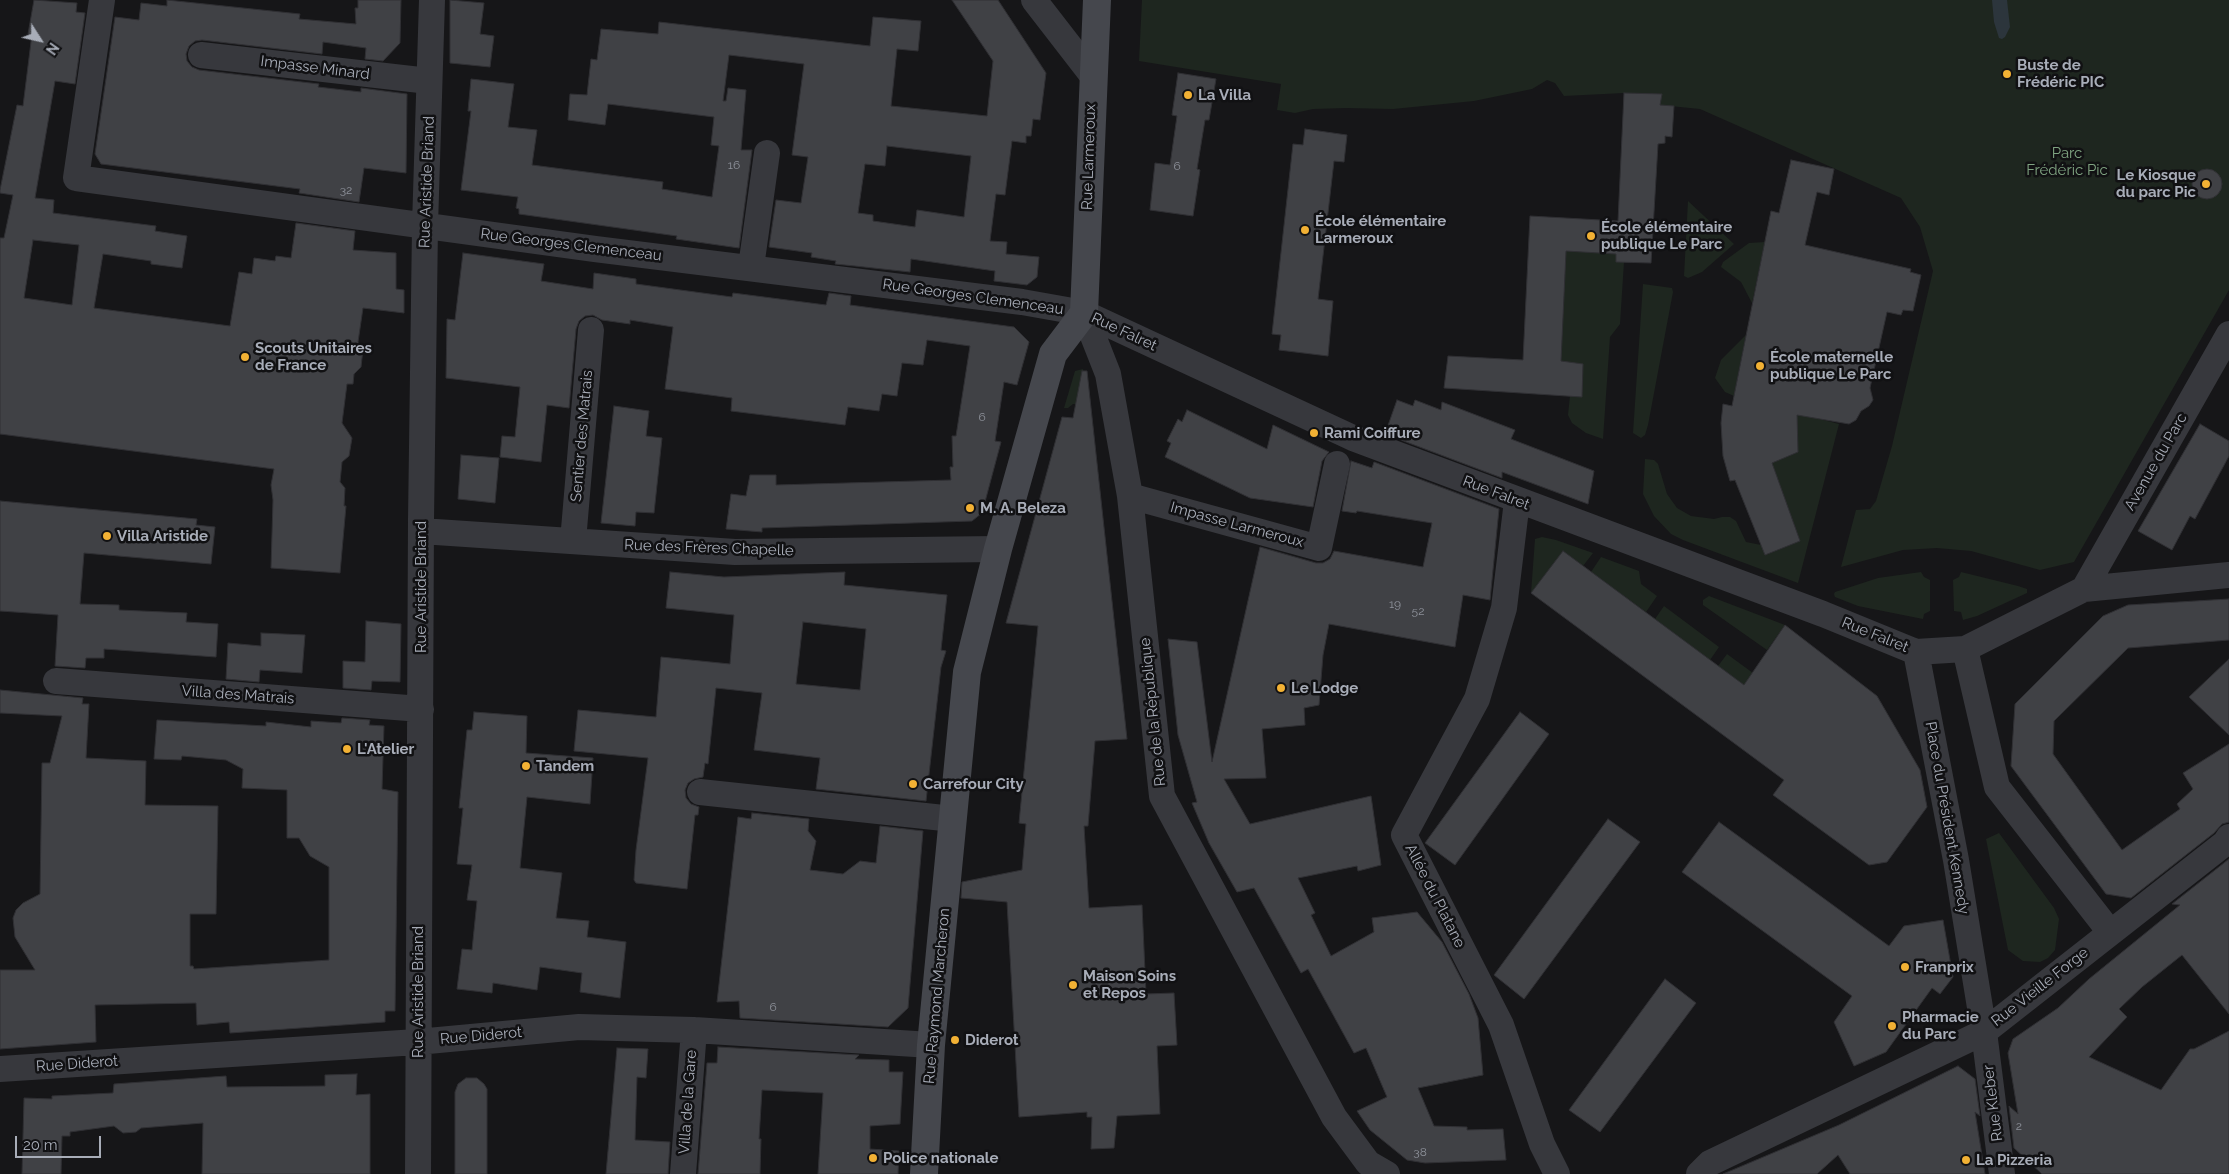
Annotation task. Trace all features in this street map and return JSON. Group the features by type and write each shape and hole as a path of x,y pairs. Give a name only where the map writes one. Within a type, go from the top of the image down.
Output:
{"main road":[{"name":"Rue Larmeroux","path":"1084,313 1092,75 1097,0"},
{"name":"Rue Raymond Marcheron","path":"924,1174 932,1045 967,672 998,549 1053,354 1084,313"}],"street":[{"name":"Rue Georges Clemenceau","path":"102,0 80,161 76,178 425,226 1022,302 1084,313"},
{"name":"Rue Aristide Briand","path":"418,1174 421,709 420,531 425,226 432,0"},
{"path":"1034,0 1092,75"},
{"name":"Impasse Minard","path":"201,54 430,81"},
{"path":"751,267 767,153"},
{"name":"Rue de la République","path":"1084,313 1108,374 1130,496 1162,796 1334,1117 1368,1163 1387,1174"},
{"name":"Rue Falret","path":"1084,313 1353,438 1823,614 1916,652"},
{"name":"Sentier des Matrais","path":"573,541 592,330"},
{"name":"Avenue du Parc","path":"2084,589 2229,334"},
{"name":"Impasse Larmeroux","path":"1130,496 1319,548 1337,464"},
{"name":"Allée du Platane","path":"1517,501 1504,608 1477,698 1404,835 1500,1025 1542,1144 1557,1174"},
{"name":"Rue des Frères Chapelle","path":"420,531 735,552 998,549"},
{"path":"1916,652 1965,649 2084,589 2229,575"},
{"path":"1965,649 1997,787 2110,932"},
{"name":"Place du Président Kennedy","path":"1916,652 1956,860 1984,1032"},
{"name":"Villa des Matrais","path":"56,681 421,709"},
{"path":"700,792 953,819"},
{"name":"Rue Vieille Forge","path":"1699,1174 1710,1163 1984,1032 2225,843 2229,837"},
{"name":"Rue Diderot","path":"0,1069 418,1042 579,1027 694,1030 932,1045"},
{"name":"Villa de la Gare","path":"683,1174 694,1030"},
{"name":"Rue Kleber","path":"1984,1032 2002,1174"}],"green space":[{"name":"Parc Frédéric Pic","path":"1142,0 2229,0 2229,290 2074,562 2040,570 1971,551 1937,548 1903,550 1841,567 1856,510 1870,509 1876,501 1892,446 1933,271 1920,227 1901,198 1700,109 1660,105 1661,94 1624,93 1564,96 1555,83 1547,80 1532,89 1474,101 1393,109 1313,109 1295,113 1277,110 1281,84 1139,61"},
{"path":"1688,201 1734,244 1702,272 1688,278 1684,276"},
{"path":"1765,242 1752,303 1741,282 1721,267 1723,262 1749,243"},
{"path":"1566,251 1616,254 1616,261 1624,262 1620,324 1610,337 1603,439 1586,433 1572,423 1568,415 1570,396 1582,396 1583,365 1561,361"},
{"path":"1643,284 1672,288 1673,292 1648,425 1645,435 1641,438 1633,433"},
{"path":"1746,335 1734,396 1725,392 1715,378 1721,360"},
{"path":"1083,369 1091,406 1073,404 1068,408 1064,408 1075,371"},
{"path":"1788,411 1839,424 1798,583 1671,534 1654,516 1643,494 1645,459 1654,460 1658,464 1667,494 1677,508 1691,516 1714,519 1730,517 1736,521 1746,542 1761,545 1766,555 1800,541 1772,463 1798,452 1797,420"},
{"path":"1542,537 1593,553 1583,566 1563,551 1531,593 1535,539"},
{"path":"1601,557 1639,571 1641,584 1657,596 1646,612 1591,572"},
{"path":"1921,572 1924,577 1930,580 1930,611 1924,614 1923,619 1858,606 1835,597 1834,594 1835,592 1878,578"},
{"path":"1961,572 2018,586 2027,589 2027,593 1977,616 1963,620 1961,612 1954,611 1953,580 1959,577"},
{"path":"1709,596 1785,625 1767,650 1703,605 1703,600"},
{"path":"1664,606 1719,647 1710,660 1655,619"},
{"path":"1727,654 1783,695 1774,707 1718,666"},
{"path":"1999,833 2054,908 2059,919 2055,950 2048,958 2040,962 2023,961 2008,950 1986,839"}],"shaded area":[{"path":"1992,0 2007,0 2010,27 2002,39 1999,38 1994,22"}],"building":[{"path":"34,0 77,3 76,12 85,13 75,84 55,81 35,198 54,200 53,213 156,226 155,231 187,236 182,268 103,254 94,308 230,326 239,272 252,274 254,258 275,261 276,256 291,258 296,223 355,231 353,250 396,253 396,289 404,290 404,313 363,308 358,342 363,349 361,367 354,374 353,384 347,384 342,423 352,438 349,456 342,462 340,482 345,488 344,506 346,506 340,573 271,568 273,500 271,485 274,469 0,434 0,238 4,238 13,195 0,193 0,190 17,105 23,106 32,34 28,34","holes":["33,240 79,245 72,305 24,298"]},
{"path":"167,0 300,14 299,19 356,24 355,8 358,8 358,0 401,0 400,43 383,61 365,59 366,48 323,42 322,54 202,40 195,41 189,46 186,54 187,61 192,67 199,70 319,84 318,87 361,92 361,88 407,94 406,173 364,168 359,202 299,193 300,189 101,164 95,154 115,17 139,20 141,3 167,6"},
{"path":"450,0 484,3 480,34 494,36 490,67 450,63"},
{"path":"952,0 998,0 1046,73 1040,120 1033,119 1031,136 1026,136 1026,143 1012,141 1005,195 996,194 990,241 1007,242 1006,254 1039,257 1037,277 1027,285 994,281 995,271 911,259 910,272 835,264 836,261 811,257 812,253 769,247 776,200 801,203 808,157 792,155 804,64 729,55 723,101 726,101 728,88 746,90 741,150 752,150 739,248 676,239 677,236 519,214 519,209 516,208 518,197 461,190 471,111 468,111 471,79 514,84 508,127 537,130 532,165 663,182 662,189 712,197 719,146 711,145 714,117 608,104 605,125 568,120 570,94 587,95 591,59 597,60 601,29 658,34 659,22 870,46 873,17 921,21 918,51 897,49 891,106 987,116 993,61","holes":["887,146 971,156 964,217 917,210 915,227 873,221 873,215 858,213 865,164 885,166"]},
{"path":"1178,73 1216,79 1209,120 1205,120 1197,169 1200,170 1193,216 1150,210 1155,163 1170,165 1177,116 1172,115"},
{"name":"École élémentaire publique Le Parc","path":"1624,93 1662,94 1660,105 1674,106 1672,137 1665,136 1665,143 1658,144 1651,263 1616,262 1616,254 1566,251 1561,361 1583,364 1582,397 1444,388 1448,356 1523,360 1530,216 1618,221"},
{"name":"École élémentaire Larmeroux","path":"1305,129 1347,135 1344,162 1334,161 1318,299 1333,301 1328,356 1279,350 1281,335 1272,334 1293,144 1303,145"},
{"path":"1791,160 1834,169 1829,195 1817,192 1805,245 1911,269 1910,272 1921,275 1913,311 1903,310 1901,315 1887,312 1870,388 1873,400 1869,406 1861,411 1856,420 1849,424 1797,415 1798,452 1772,463 1800,541 1765,555 1735,480 1730,481 1723,456 1721,423 1723,404 1732,406 1771,211 1779,213"},
{"name":"Le Kiosque du parc Pic","path":"2207,169 2213,170 2221,178 2221,190 2213,198 2207,199 2201,198 2193,190 2192,184 2193,178 2201,170"},
{"path":"463,253 544,264 541,281 593,289 594,273 636,279 636,284 732,297 733,293 826,305 829,293 851,296 850,305 1014,327 1029,342 1017,385 1004,382 995,441 1001,442 982,513 972,521 762,528 762,532 726,529 731,494 746,496 750,475 776,475 776,485 951,480 950,467 953,467 952,436 956,436 970,346 927,340 923,365 902,363 897,396 882,394 879,411 848,407 845,425 731,411 732,398 665,389 673,327 630,320 630,324 602,320 593,315 585,316 579,321 576,329 569,408 547,405 541,462 500,457 502,436 515,437 520,387 446,378 447,319 455,320"},
{"path":"1082,371 1087,371 1127,739 1095,741 1088,826 1084,826 1089,908 1142,905 1146,994 1174,993 1177,1045 1157,1046 1160,1114 1117,1116 1114,1148 1091,1149 1092,1117 1087,1117 1087,1112 1019,1117 1007,902 961,898 962,882 1022,870 1026,824 1019,823 1038,626 1006,623 1062,417 1073,418"},
{"path":"1397,400 1413,406 1415,400 1441,410 1442,402 1515,430 1511,439 1594,471 1588,504 1502,472 1502,478 1385,434"},
{"path":"614,406 649,411 646,436 662,438 654,513 636,512 635,526 601,523"},
{"path":"1187,410 1267,449 1273,425 1329,452 1322,461 1313,507 1250,498 1165,457 1171,443 1167,441 1178,419 1182,422"},
{"path":"2200,424 2229,441 2229,456 2195,519 2190,516 2172,550 2138,531"},
{"path":"461,455 499,458 495,503 458,499"},
{"path":"1351,461 1372,468 1374,462 1499,509 1490,600 1463,595 1455,647 1329,624 1323,655 1319,705 1304,708 1305,725 1262,729 1266,778 1224,779 1250,824 1371,796 1381,865 1358,871 1357,866 1298,878 1315,913 1311,915 1331,956 1374,932 1372,918 1417,912 1442,942 1469,994 1478,1018 1483,1075 1418,1088 1434,1126 1467,1127 1467,1130 1503,1129 1506,1160 1425,1163 1407,1160 1370,1130 1357,1111 1387,1097 1366,1048 1354,1053 1308,969 1301,973 1254,888 1237,892 1209,843 1192,803 1197,802 1178,735 1168,639 1197,642 1212,762 1260,547 1316,563 1323,563 1330,559 1334,551 1423,567 1432,523 1357,511 1356,513 1342,511"},
{"path":"0,501 197,519 196,525 215,527 211,564 84,553 80,604 119,605 119,610 187,613 186,622 218,624 216,657 104,649 104,658 86,658 85,668 55,666 58,615 0,611"},
{"path":"1563,551 1744,685 1785,625 1877,696 1920,770 1927,807 1887,862 1869,865 1773,795 1784,780 1531,593"},
{"path":"670,572 724,577 845,572 844,585 947,595 941,650 946,651 941,667 926,801 816,789 820,758 754,750 762,693 716,688 708,764 705,763 703,777 688,783 685,790 686,798 691,804 699,807 698,815 695,815 687,889 636,883 634,880 636,850 648,758 574,751 578,710 656,717 661,657 730,664 734,615 666,608","holes":["803,622 866,629 860,690 796,684"]},
{"path":"2229,599 2229,640 2128,648 2054,721 2053,754 2122,850 2180,809 2177,804 2193,789 2183,773 2229,744 2229,822 2222,824 2214,833 2131,898 2106,894 2011,766 2015,704 2103,616 2128,605"},
{"path":"366,621 401,624 400,682 372,681 371,690 343,688 343,661 365,662"},
{"path":"261,633 305,635 302,673 260,670 259,682 226,679 228,643 261,646"},
{"path":"2229,659 2229,735 2189,697"},
{"path":"0,690 83,698 82,704 89,704 86,758 146,761 145,805 218,806 216,914 190,914 190,966 193,966 194,969 329,960 329,867 310,856 299,838 287,838 287,790 242,788 243,769 226,760 182,756 181,760 154,759 157,720 266,726 266,722 311,727 311,721 341,723 342,718 370,720 369,725 384,726 382,789 398,792 395,1011 385,1011 385,1022 230,1033 229,1022 197,1025 196,1003 95,1005 96,1042 0,1049 0,970 35,970 15,937 13,918 16,910 23,903 40,894 42,763 50,763 62,716 0,713"},
{"path":"474,712 527,716 526,753 593,758 590,804 527,797 520,868 562,873 556,918 589,921 587,937 626,942 620,998 580,992 582,973 540,967 537,990 493,983 492,993 457,989 462,949 472,950 477,901 467,900 472,865 457,864 463,808 459,808 467,730 472,730"},
{"path":"1520,712 1549,734 1455,865 1425,843"},
{"path":"752,813 809,819 808,831 816,841 810,870 843,874 860,861 876,863 880,826 923,831 908,1008 888,1027 740,1018 739,1001 717,1002 738,817 751,819"},
{"path":"1608,819 1640,842 1524,999 1494,975"},
{"path":"1719,822 1889,946 1904,926 1943,920 1953,977 1940,994 1932,988 1886,1052 1854,1066 1834,1022 1852,996 1682,872"},
{"path":"2229,859 2229,1014 2182,955 2142,987 2119,1009 2127,1017 2089,1057 2161,1090 2190,1049 2194,1049 2229,1031 2229,1174 2042,1174 2014,1148 2009,1106 2018,1114 2008,1053 2013,1039 2058,1008 2089,979 2180,905 2172,904"},
{"path":"1665,979 1696,1003 1600,1132 1569,1110"},
{"path":"718,1047 859,1055 855,1059 889,1060 889,1072 903,1072 900,1124 870,1126 870,1149 899,1151 898,1174 818,1174 823,1093 762,1090 759,1139 761,1139 760,1174 698,1174 707,1063 717,1063"},
{"path":"617,1048 648,1049 646,1078 637,1077 635,1140 670,1142 668,1174 606,1174"},
{"path":"1958,1066 1975,1079 1980,1116 1975,1112 1985,1174 1850,1174 1838,1155 1817,1174 1723,1174 1839,1125"},
{"path":"357,1074 356,1095 370,1094 370,1174 202,1174 203,1123 141,1128 136,1132 123,1133 114,1126 70,1132 70,1136 62,1136 61,1174 22,1174 24,1098 52,1099 52,1096 113,1093 114,1084 226,1076 227,1087 325,1086 325,1075"},
{"path":"466,1078 477,1078 487,1089 487,1174 455,1174 455,1092 458,1084"}],"place":[{"name":"Buste de Frédéric PIC","path":"2007,74"},
{"name":"La Villa","path":"1188,95"},
{"name":"Le Kiosque du parc Pic","path":"2206,184"},
{"name":"École élémentaire Larmeroux","path":"1305,230"},
{"name":"École élémentaire publique Le Parc","path":"1591,236"},
{"name":"Scouts Unitaires de France","path":"245,357"},
{"name":"École maternelle publique Le Parc","path":"1760,366"},
{"name":"Rami Coiffure","path":"1314,433"},
{"name":"M. A. Beleza","path":"970,508"},
{"name":"Villa Aristide","path":"107,536"},
{"name":"Le Lodge","path":"1281,688"},
{"name":"L'Atelier","path":"347,749"},
{"name":"Tandem","path":"526,766"},
{"name":"Carrefour City","path":"913,784"},
{"name":"Franprix","path":"1905,967"},
{"name":"Maison Soins et Repos","path":"1073,985"},
{"name":"Pharmacie du Parc","path":"1892,1026"},
{"name":"Diderot","path":"955,1040"},
{"name":"Police nationale","path":"873,1158"},
{"name":"La Pizzeria","path":"1966,1160"}]}
